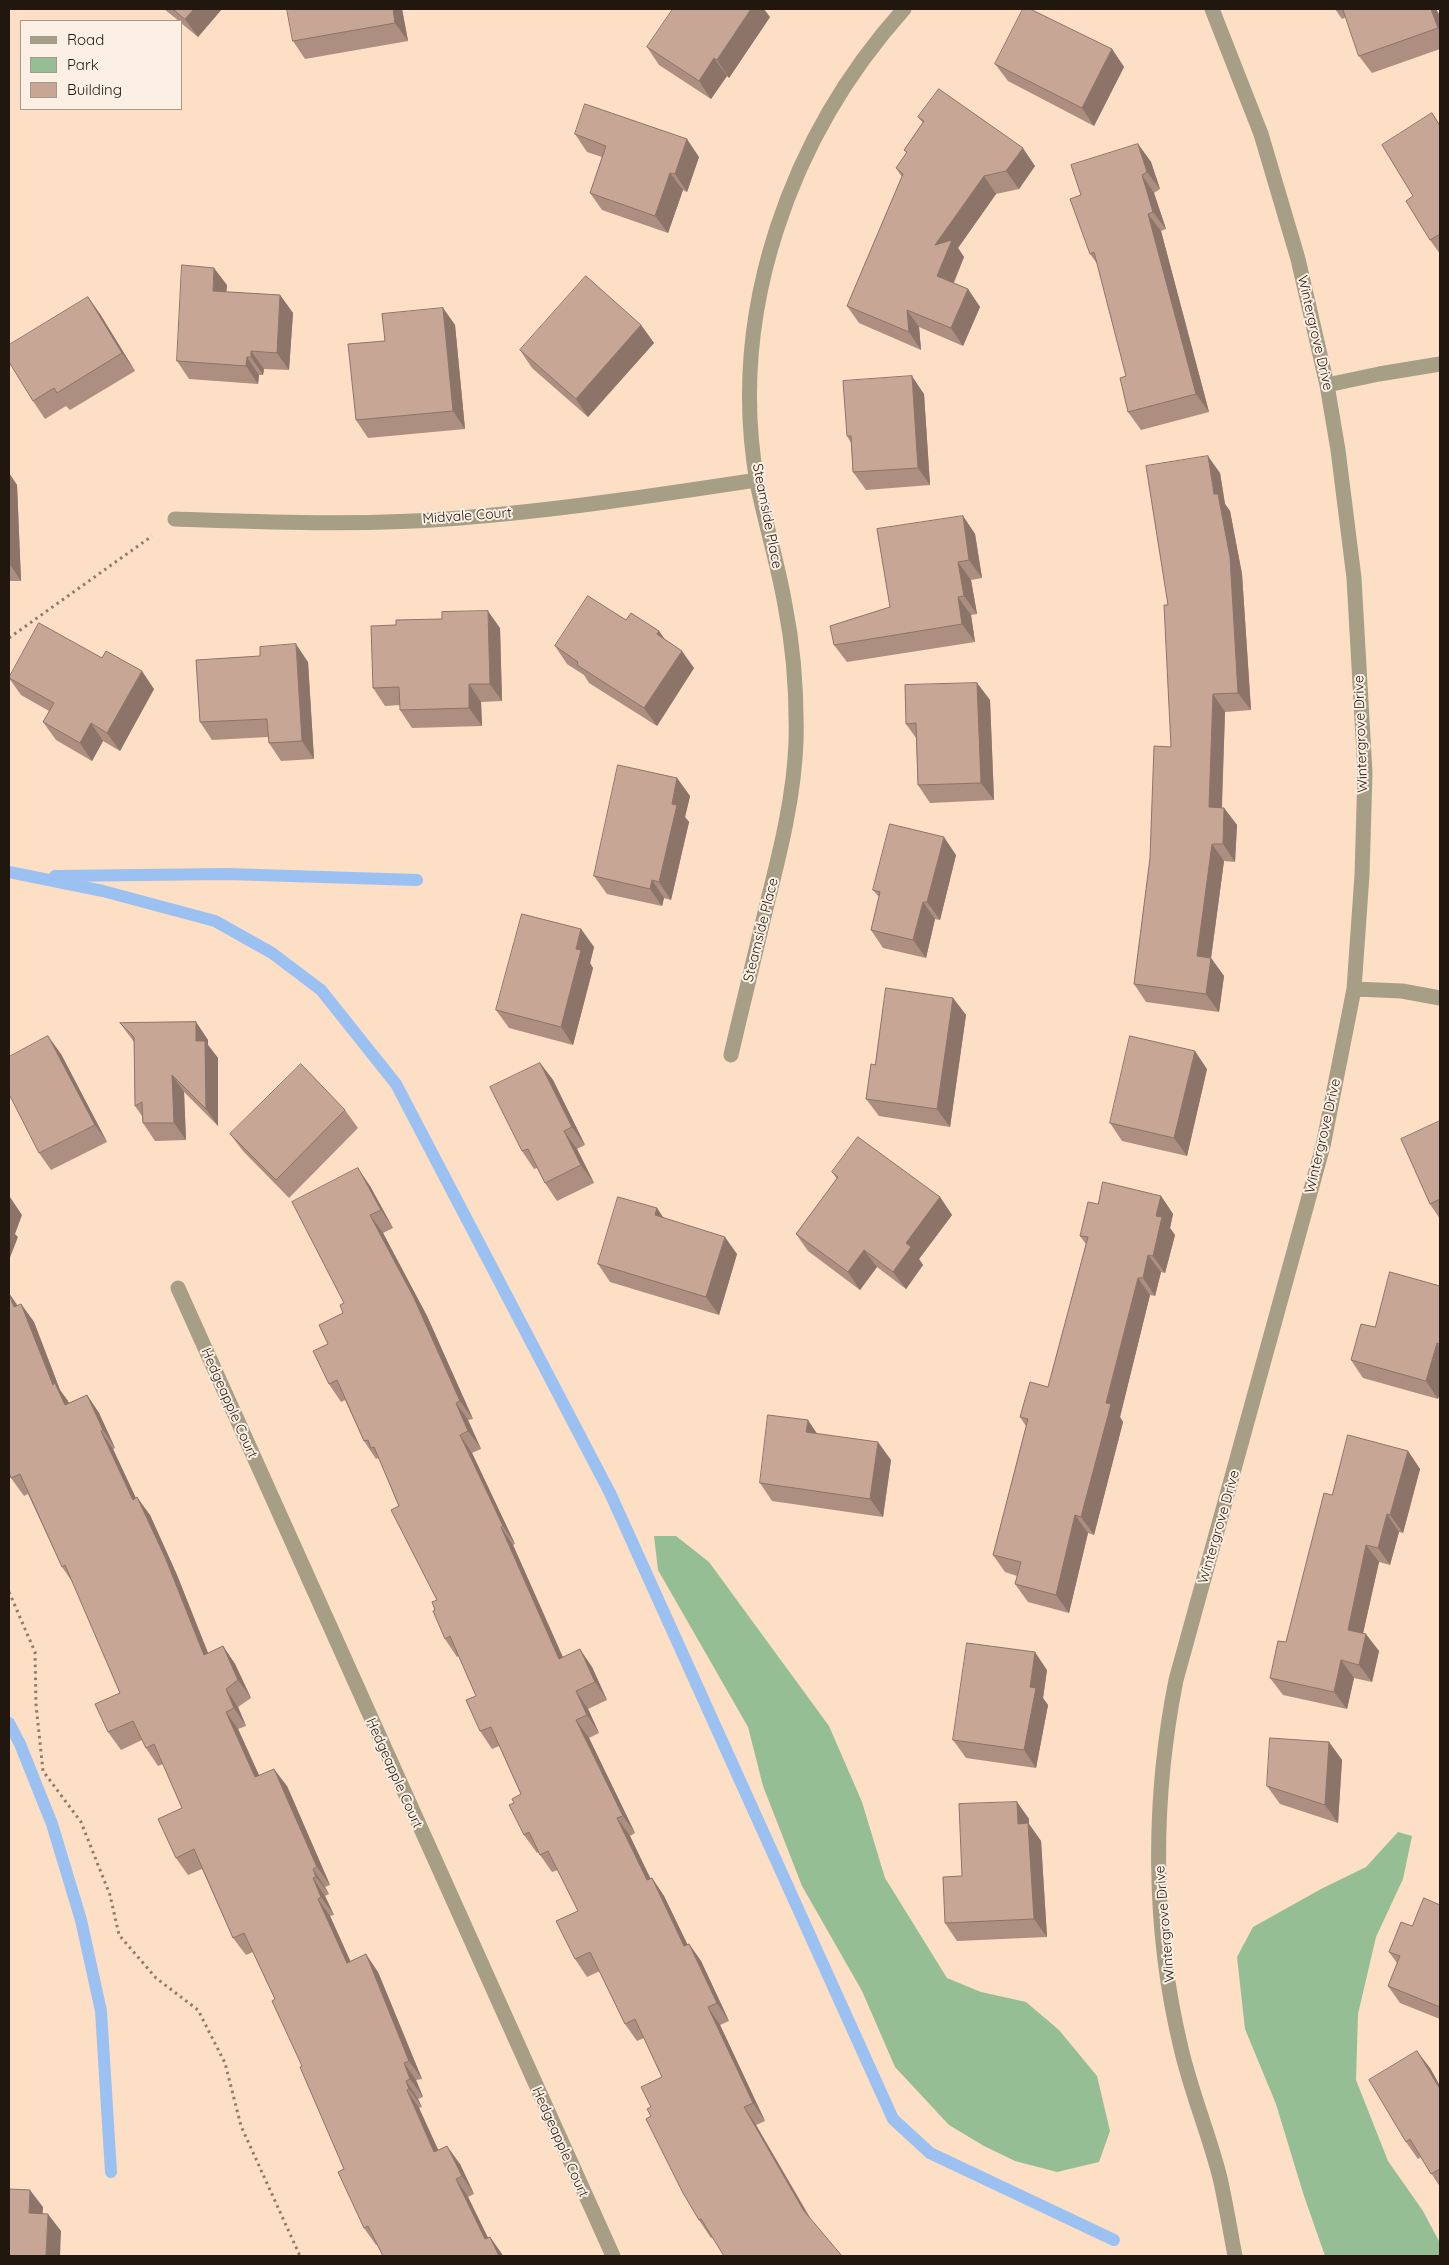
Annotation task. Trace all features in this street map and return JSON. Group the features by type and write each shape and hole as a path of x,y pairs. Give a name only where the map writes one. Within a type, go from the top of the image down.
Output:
{"street":[{"name":"Steamside Place","path":"731,1055 782,844 793,776 796,742 795,674 786,606 757,480 751,404 756,310 763,276 782,210 809,147 843,87 883,33 904,9"},
{"name":"Wintergrove Drive","path":"1212,9 1261,134 1298,259 1327,385 1338,450 1354,578 1365,773 1362,875 1354,989 1323,1146 1176,1680 1168,1719 1160,1785 1159,1886 1166,1972 1181,2048 1220,2178 1235,2256"},
{"path":"1327,385 1440,364"},
{"name":"Midvale Court","path":"175,519 322,523 459,518 595,504 757,480"},
{"path":"1354,989 1402,991 1440,998"},
{"name":"Hedgeapple Court","path":"178,1288 612,2256"}],"path":[{"path":"9,638 175,519"},
{"path":"9,1592 35,1652 36,1705 43,1770 81,1822 110,1895 119,1935 156,1978 198,2010 225,2063 240,2126 300,2256"}],"green space":[{"path":"654,1536 676,1536 709,1562 829,1726 862,1802 885,1878 947,1978 981,1992 1026,2002 1059,2030 1097,2076 1110,2131 1099,2162 1057,2172 1015,2161 984,2146 949,2125 895,2067 862,1991 802,1886 763,1786 748,1727 658,1570"},
{"path":"1398,1832 1412,1836 1403,1879 1376,1937 1358,2014 1356,2080 1388,2161 1423,2211 1440,2243 1440,2256 1325,2256 1303,2193 1276,2104 1245,2029 1237,1957 1253,1927 1321,1889 1366,1867"}],"building":[{"path":"173,9 194,9 185,19"},
{"path":"287,9 393,9 395,23 293,41"},
{"path":"673,9 751,9 717,60 714,58 699,81 647,47"},
{"path":"1023,9 1030,9 1112,49 1082,108 995,64"},
{"path":"1343,9 1431,9 1438,28 1359,56"},
{"path":"939,89 1023,148 1006,171 984,176 935,245 952,240 937,276 968,289 951,328 907,310 909,332 847,306 903,174 896,168 907,152 904,150 924,121 918,117"},
{"path":"585,104 687,139 675,174 670,173 655,216 590,193 606,146 575,134"},
{"path":"1432,113 1440,126 1440,234 1430,240 1406,201 1413,196 1382,145"},
{"path":"1138,144 1147,172 1142,175 1153,212 1148,214 1196,394 1128,412 1120,378 1126,376 1094,252 1090,254 1070,199 1081,195 1071,165"},
{"path":"182,265 214,268 213,291 280,295 277,353 251,351 251,357 247,357 246,366 177,361"},
{"path":"586,276 641,325 576,399 520,350"},
{"path":"88,297 122,353 57,393 54,388 33,401 9,362 9,345"},
{"path":"443,308 453,411 356,420 348,344 385,341 382,314"},
{"path":"912,376 918,468 853,472 851,436 847,436 843,381"},
{"path":"1208,456 1214,494 1218,494 1230,557 1238,693 1213,694 1209,807 1224,808 1223,844 1212,844 1197,956 1211,958 1206,994 1134,984 1150,858 1154,746 1171,747 1164,605 1168,605 1146,466"},
{"path":"963,516 969,560 958,562 964,596 958,597 962,624 834,645 830,626 890,607 877,529"},
{"path":"588,596 626,620 631,613 659,631 657,634 682,651 644,708 577,665 578,662 555,646"},
{"path":"488,611 490,684 469,684 469,708 400,710 399,687 373,688 371,626 396,625 396,620 442,619 442,612"},
{"path":"39,623 102,658 106,651 142,671 107,733 91,723 80,743 43,722 54,703 9,678"},
{"path":"296,644 302,741 269,743 267,719 200,722 196,660 260,656 260,647"},
{"path":"977,683 981,783 918,785 916,723 906,724 905,685"},
{"path":"618,765 677,778 672,804 677,805 659,882 652,880 650,889 594,876"},
{"path":"890,824 944,837 927,902 923,902 913,940 871,930 880,892 873,890"},
{"path":"522,914 581,929 576,949 581,950 561,1027 496,1010"},
{"path":"886,988 953,998 937,1109 866,1099 871,1064 875,1065"},
{"path":"196,1022 196,1041 205,1041 206,1109 172,1075 174,1123 143,1123 142,1102 135,1106 134,1037 120,1023"},
{"path":"48,1036 95,1125 39,1153 9,1094 9,1057"},
{"path":"1130,1036 1195,1051 1174,1138 1110,1123"},
{"path":"540,1063 572,1127 564,1131 581,1165 545,1183 528,1149 522,1151 490,1087"},
{"path":"301,1064 345,1110 276,1180 230,1134"},
{"path":"1440,1121 1440,1199 1430,1204 1401,1139"},
{"path":"858,1137 940,1197 906,1243 911,1247 893,1272 864,1250 848,1272 796,1234 838,1177 832,1172"},
{"path":"358,1168 381,1210 370,1215 414,1298 460,1401 456,1403 468,1431 460,1435 503,1526 501,1527 559,1659 580,1649 595,1682 576,1691 587,1715 576,1720 623,1816 617,1818 647,1880 652,1878 684,1946 689,1944 717,2003 708,2007 753,2103 744,2107 804,2211 842,2256 724,2256 683,2193 646,2119 651,2116 647,2109 651,2107 641,2087 662,2077 635,2019 625,2024 590,1952 575,1959 556,1921 578,1911 548,1851 540,1855 529,1832 524,1835 509,1805 514,1803 512,1799 521,1794 491,1727 480,1731 466,1700 476,1696 450,1636 445,1639 433,1611 435,1610 432,1602 437,1600 391,1510 399,1506 374,1447 371,1448 368,1440 364,1441 337,1380 329,1384 313,1351 328,1344 319,1325 343,1313 340,1305 344,1303 292,1202"},
{"path":"1103,1182 1161,1196 1156,1216 1162,1217 1153,1256 1148,1255 1143,1278 1138,1278 1106,1403 1111,1404 1081,1517 1075,1515 1056,1595 1015,1584 1021,1562 993,1555 1028,1419 1020,1417 1030,1382 1048,1387 1088,1237 1080,1236 1088,1202 1098,1204"},
{"path":"618,1197 657,1208 655,1215 725,1237 706,1297 598,1264"},
{"path":"1390,1272 1440,1286 1440,1344 1437,1343 1426,1381 1351,1360 1361,1324 1375,1327"},
{"path":"9,1294 14,1307 21,1304 53,1385 55,1383 65,1405 87,1395 103,1430 101,1431 133,1500 137,1497 165,1557 204,1655 223,1646 238,1680 226,1689 234,1708 226,1712 255,1777 274,1769 317,1867 313,1869 316,1877 313,1878 321,1897 318,1899 347,1963 366,1954 409,2061 404,2063 410,2079 406,2081 409,2089 407,2090 434,2152 447,2146 462,2176 456,2179 485,2239 490,2237 499,2256 383,2256 368,2226 364,2228 338,2172 344,2169 300,2067 302,2066 272,2001 275,1999 244,1933 233,1938 194,1849 176,1858 158,1819 182,1808 154,1744 146,1748 133,1721 108,1732 95,1704 120,1693 65,1565 62,1567 20,1474 11,1478 9,1472"},
{"path":"768,1415 808,1420 806,1432 878,1442 870,1499 760,1483"},
{"path":"1348,1435 1408,1451 1390,1515 1387,1514 1378,1548 1366,1545 1348,1630 1366,1634 1359,1665 1341,1660 1334,1692 1270,1678 1278,1641 1286,1642 1324,1493 1332,1495"},
{"path":"967,1643 1035,1652 1030,1687 1036,1688 1024,1750 953,1740"},
{"path":"1270,1738 1329,1742 1325,1805 1267,1786"},
{"path":"1017,1802 1018,1824 1028,1823 1034,1919 945,1923 943,1877 962,1876 959,1804"},
{"path":"1424,1898 1440,1905 1440,2007 1388,1986 1400,1956 1389,1952 1401,1922 1412,1926"},
{"path":"1417,2051 1440,2089 1440,2169 1431,2174 1410,2139 1406,2142 1369,2080"},
{"path":"9,2189 30,2190 29,2213 48,2214 46,2256 9,2256"}],"waterway":[{"path":"9,872 103,891 215,921 272,953 321,990 396,1084 610,1493 893,2119 930,2153 1114,2240"},
{"path":"55,876 227,874 417,880"},
{"path":"9,1723 20,1744 52,1824 81,1920 101,2011 111,2172"}]}
